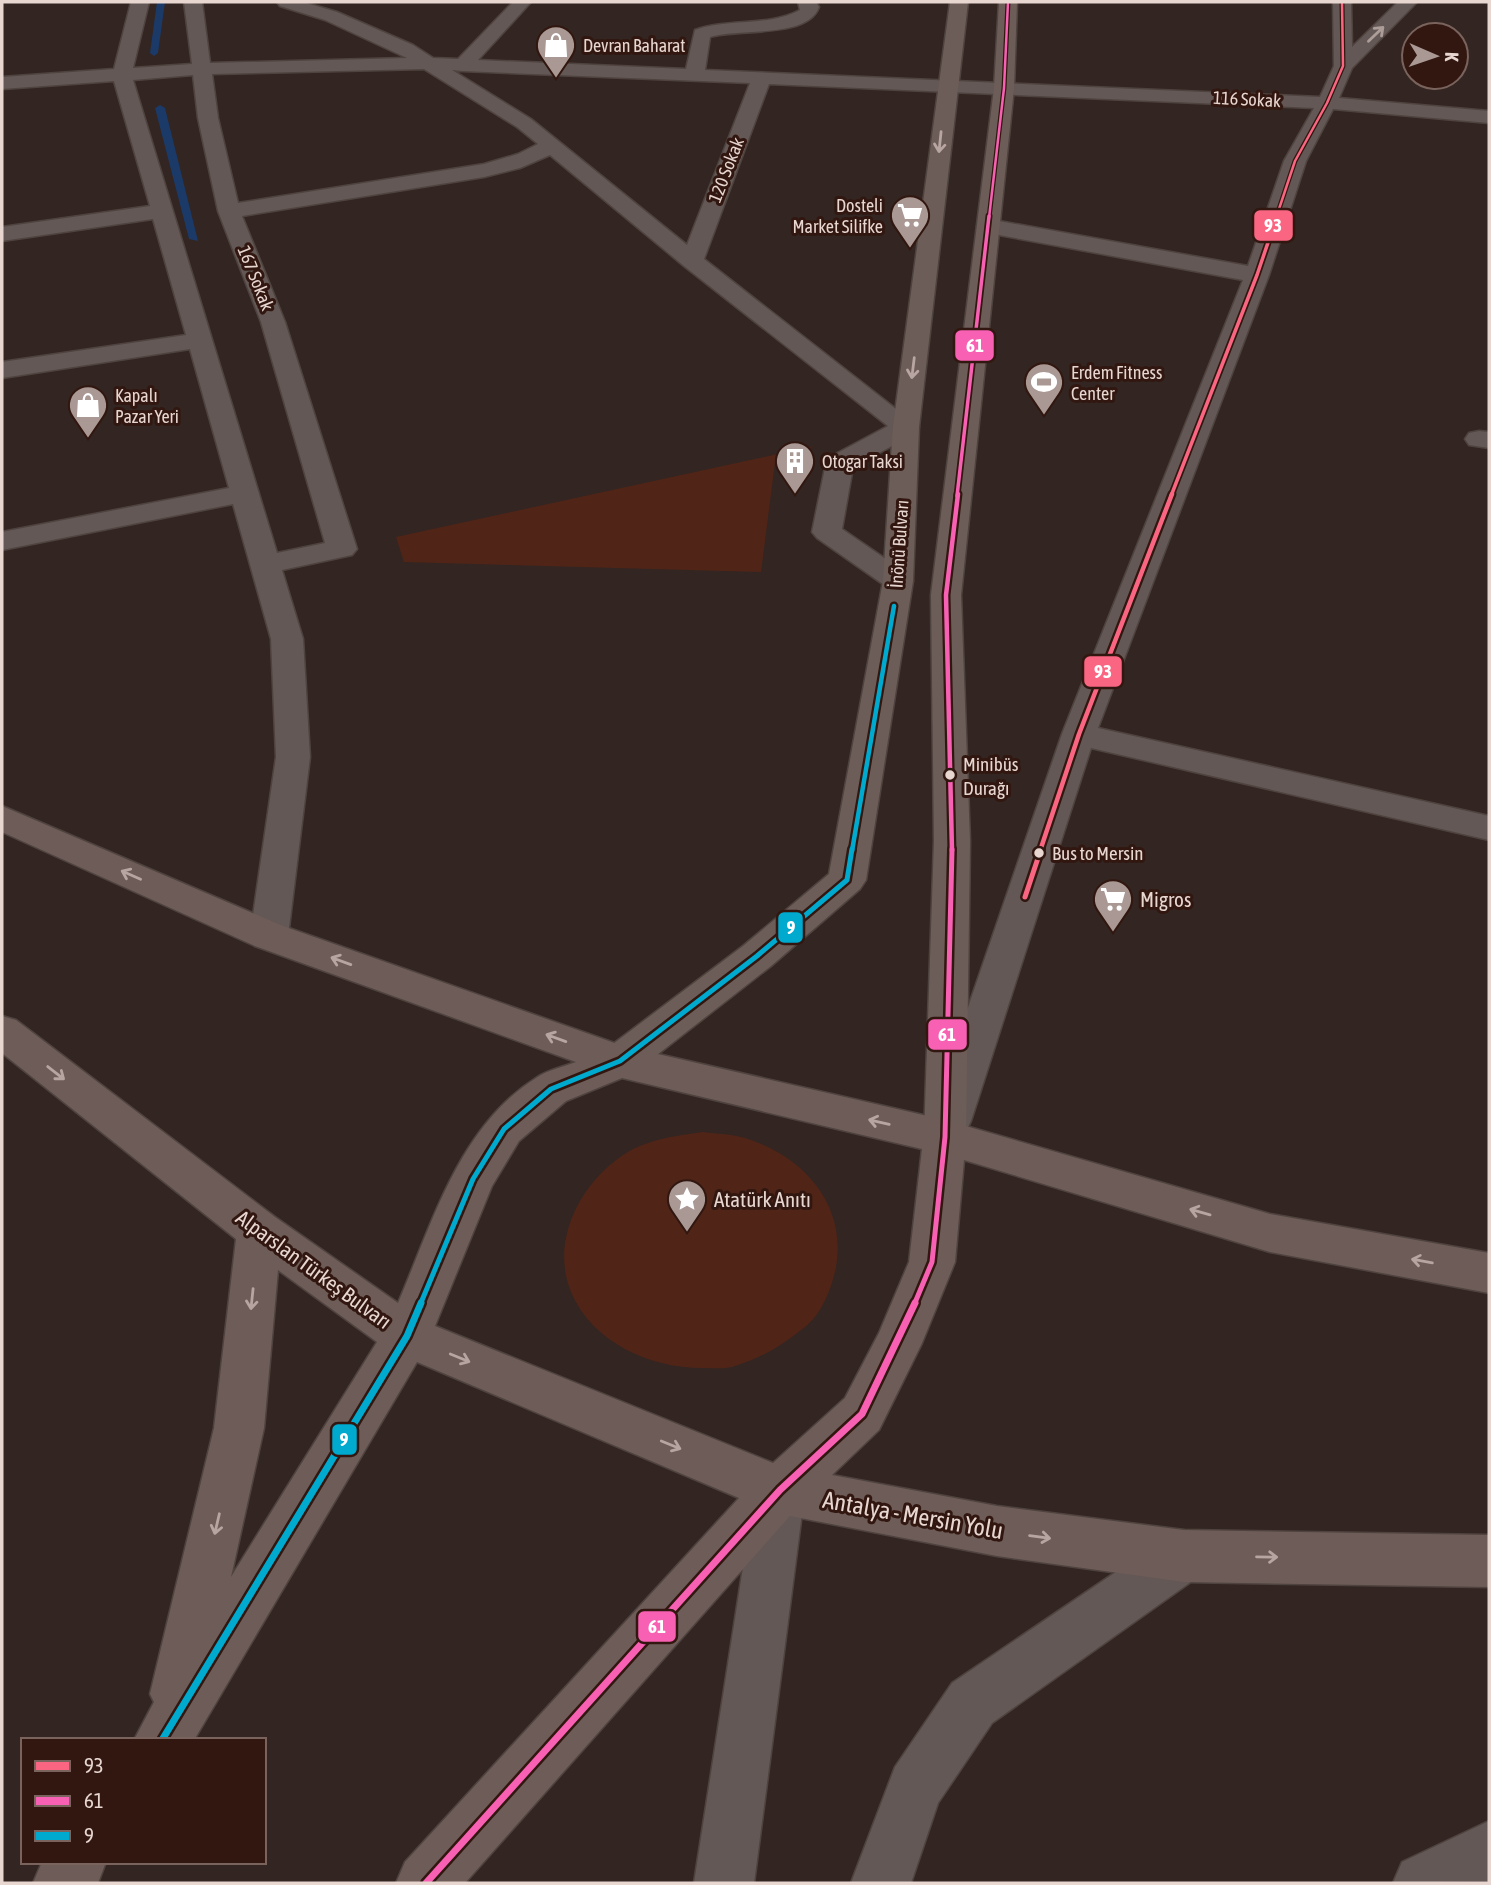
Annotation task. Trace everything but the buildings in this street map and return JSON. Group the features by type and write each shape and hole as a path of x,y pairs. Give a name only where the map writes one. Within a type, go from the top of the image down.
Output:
{"highway":[{"path":"2,818 269,936 620,1061 945,1137 1270,1233 1489,1273"},
{"name":"Alparslan Türkeş Bulvarı","path":"2,1031 259,1231 407,1336 780,1490"},
{"path":"166,1734 407,1336 473,1179 504,1129 551,1089 620,1061"},
{"path":"426,1883 780,1490 862,1414 898,1343 932,1262 945,1137"},
{"path":"166,1734 239,1428 259,1231"},
{"name":"Antalya - Mersin Yolu","path":"780,1490 997,1531 1184,1556 1489,1561"},
{"path":"63,1883 76,1864"}],"main road":[{"name":"İnönü Bulvarı","path":"620,1061 757,957 847,880 898,581 905,427 959,2"},
{"path":"945,1137 952,841 946,595 1004,88 1008,2"}],"street":[{"path":"140,2 122,74 287,639 293,757 269,936"},
{"name":"167 Sokak","path":"193,2 208,118 229,211 274,322 342,549 265,564"},
{"path":"286,2 331,16 406,50 524,123 692,261 905,427 840,463 827,532 898,581"},
{"path":"463,65 522,2"},
{"path":"695,75 701,34 718,26 787,23 808,13 810,7 807,2"},
{"path":"1342,2 1343,65"},
{"path":"945,1137 1079,734 1257,275 1295,161 1327,103 1343,65 1408,2"},
{"name":"116 Sokak","path":"2,83 202,69 427,63 1327,103 1489,117"},
{"path":"486,100 521,67"},
{"name":"120 Sokak","path":"692,261 761,79"},
{"path":"229,211 391,188 505,166 532,159 551,145"},
{"path":"2,234 162,211"},
{"path":"988,226 1257,275"},
{"path":"2,370 200,340"},
{"path":"2,541 244,493"},
{"path":"1079,734 1489,828"},
{"path":"724,1883 780,1490"},
{"path":"881,1883 915,1787 972,1703 1184,1556"},
{"path":"1423,1883 1489,1850"}],"shaded area":[{"path":"815,446 775,462 761,572 404,562 396,537"},
{"path":"703,1132 745,1138 766,1146 802,1170 827,1203 835,1223 838,1244 832,1283 821,1308 811,1322 771,1351 726,1368 665,1364 627,1350 594,1326 581,1310 565,1273 567,1234 573,1215 594,1181 623,1155 642,1145"}],"waterway":[{"path":"154,53 161,2"},
{"path":"160,108 194,239"}],"transit line":[{"name":"61","path":"426,1883 780,1490 862,1414 898,1343 932,1262 945,1137 952,841 946,595 1004,88 1008,2"},
{"name":"93","path":"1025,897 1079,734 1257,275 1295,161 1327,103 1343,66 1342,2"},
{"name":"9","path":"163,1738 407,1336 473,1179 504,1129 551,1089 620,1061 757,956 847,880 894,606"}],"place":[{"name":"Devran Baharat","path":"556,79"},
{"name":"Dosteli Market Silifke","path":"910,249"},
{"name":"Erdem Fitness Center","path":"1044,416"},
{"name":"Kapalı Pazar Yeri","path":"88,439"},
{"name":"Otogar Taksi","path":"795,495"},
{"name":"Minibüs Durağı","path":"950,775"},
{"name":"Bus to Mersin","path":"1039,853"},
{"name":"Migros","path":"1113,933"},
{"name":"Atatürk Anıtı","path":"687,1233"}]}
